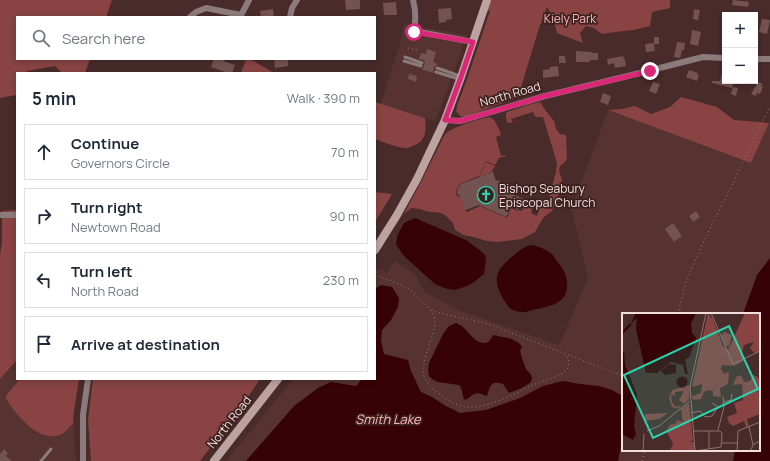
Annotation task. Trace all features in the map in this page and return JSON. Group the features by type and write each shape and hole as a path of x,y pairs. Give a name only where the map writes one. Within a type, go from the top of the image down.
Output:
{"main road":[{"path":"376,248 417,179 445,120 461,78 487,0"},
{"name":"North Road","path":"214,461 277,380"}],"street":[{"path":"191,16 196,12 206,8 240,16 249,0"},
{"path":"290,16 292,8 297,0"},
{"path":"413,0 416,9 414,32 473,42"},
{"name":"North Road","path":"445,120 460,121 545,96 703,57 722,58"},
{"path":"758,59 770,59"},
{"path":"0,215 16,215"},
{"path":"84,461 83,415 88,380"}],"lane":[{"path":"405,59 422,65"},
{"path":"436,70 461,78"},
{"path":"41,461 51,449"}],"path":[{"path":"408,48 417,50"},
{"path":"678,313 687,278 712,222 731,187 770,106"},
{"path":"376,275 409,289 420,300 436,312 488,324 622,376"},
{"path":"431,309 435,320 426,353 423,371 425,378 435,390 448,400 461,406 479,407 505,399 538,383 563,374 568,368 569,362 565,354"},
{"path":"642,461 645,451"}],"shaded area":[{"path":"404,24 467,35 435,121 381,104 401,39"},
{"path":"608,110 751,163 770,119 770,461 226,461 292,380 376,380 376,270 377,268 387,273 395,261 414,273 425,292 458,310 559,345 588,278 571,208"},
{"path":"16,361 16,380 19,380 5,397 19,417 38,433 46,436 53,436 65,433 73,424 75,427 76,461 0,461 0,379"}],"green space":[{"path":"0,0 112,0 106,16 16,16 16,60 90,60 85,72 61,72 55,66 26,72 16,72 16,95 0,98"},
{"name":"Kiely Park","path":"489,0 670,0 670,8 652,12 650,26 634,30 602,34 594,28 586,26 580,33 583,43 557,33 553,17 547,7 518,97 465,117 460,116 456,111 457,106 490,11 486,10"},
{"path":"246,60 252,60 272,72 241,72"},
{"path":"681,97 717,107 734,120 769,123 751,163 608,110 635,106 651,114 670,107"},
{"path":"376,102 425,118 425,134 419,143 406,148 376,139"},
{"path":"540,102 554,121 556,129 560,134 566,135 567,159 560,166 559,171 562,180 559,194 552,211 543,218 535,232 522,239 498,242 487,241 464,235 455,230 453,223 441,213 411,208 404,214 445,134 473,121 490,117 495,121 501,134 496,137 501,156 506,156 499,158 495,165 486,161 479,176 460,184 456,194 460,197 467,212 480,206 507,218 511,208 522,211 523,208 520,207 525,199 535,202 531,213 537,216 541,203 547,205 557,163 543,117 535,116 533,112 511,119 513,122 510,123 507,122 506,113"},
{"path":"486,162 495,167 493,168 492,172 479,177"},
{"path":"376,192 392,194 376,220"},
{"path":"16,210 16,361 0,379 0,255 2,242 2,211"},
{"path":"19,380 79,380 73,424 62,434 53,436 36,432 21,419 5,397"},
{"path":"93,380 259,380 236,415 200,461 91,461 88,420"}],"water":[{"path":"415,218 466,240 482,252 486,259 484,274 467,286 455,290 447,289 435,284 404,256 396,243 398,234 404,223"},
{"path":"531,245 543,248 553,255 565,273 567,282 566,294 559,302 549,306 526,312 514,311 507,305 500,293 497,276 502,266 507,261 521,249"},
{"path":"770,258 770,461 733,461 735,451 760,451 760,313 743,313 757,275"},
{"name":"Smith Lake","path":"381,285 392,287 399,298 398,307 391,320 382,330 381,340 384,354 408,360 411,371 421,392 460,413 486,410 520,398 543,386 563,381 599,386 612,390 622,395 622,443 618,461 246,461 294,406 318,388 331,382 356,386 361,380 376,380 376,288"},
{"path":"456,323 462,326 481,343 489,341 493,335 512,339 520,344 522,347 520,351 522,358 526,369 532,378 531,382 522,388 509,393 503,384 493,383 490,386 487,396 476,393 465,400 459,385 438,382 432,379 429,376 429,363 443,334 449,326"}],"building":[{"path":"345,0 360,0 360,9 346,10"},
{"path":"733,0 749,2 748,7 732,5"},
{"path":"396,2 397,15 384,15 383,3"},
{"path":"451,8 452,19 439,23 438,9"},
{"path":"273,9 274,16 261,16 260,11"},
{"path":"694,9 700,10 698,20 693,19"},
{"path":"762,19 770,20 767,34 759,32"},
{"path":"692,30 701,32 698,46 690,44"},
{"path":"654,37 659,37 659,44 654,44"},
{"path":"677,42 685,43 684,50 682,50 680,58 674,57"},
{"path":"654,43 655,51 646,52 645,44"},
{"path":"427,49 436,52 433,62 437,65 434,67 433,73 421,69 425,63 424,60 419,59 421,53 426,54"},
{"path":"576,51 598,53 598,60 590,60 590,62 576,62"},
{"path":"559,56 565,56 566,63 559,63"},
{"path":"623,56 626,66 615,68 614,63 608,65 607,59"},
{"path":"214,60 224,60 223,61 235,65 232,72 225,72 211,67"},
{"path":"274,60 288,60 288,66 275,68"},
{"path":"558,66 559,76 543,78 543,70"},
{"path":"689,70 698,73 697,74 699,75 697,81 686,77"},
{"path":"409,74 417,76 416,82 408,79"},
{"path":"722,74 722,84 733,84 732,88 712,83 712,81 720,81"},
{"path":"653,82 660,84 656,94 649,91"},
{"path":"758,82 763,84 761,86 763,87 760,94 757,93 756,96 751,94"},
{"path":"733,87 738,88 736,96 731,94"},
{"path":"603,93 611,96 608,105 600,102"},
{"name":"Bishop Seabury Episcopal Church","path":"493,172 496,181 499,180 502,189 523,199 518,210 511,207 506,217 479,205 465,210 459,195 457,194 458,188 461,184"},
{"path":"696,211 700,217 693,222 689,216"},
{"path":"673,223 682,236 674,242 665,229"},
{"path":"4,449 8,453 6,456 12,461 0,461 0,454"}],"place":[{"name":"Bishop Seabury Episcopal Church","path":"486,195"}],"route":[{"path":"414,32 473,42 445,120 460,121 545,96 650,71"}]}
